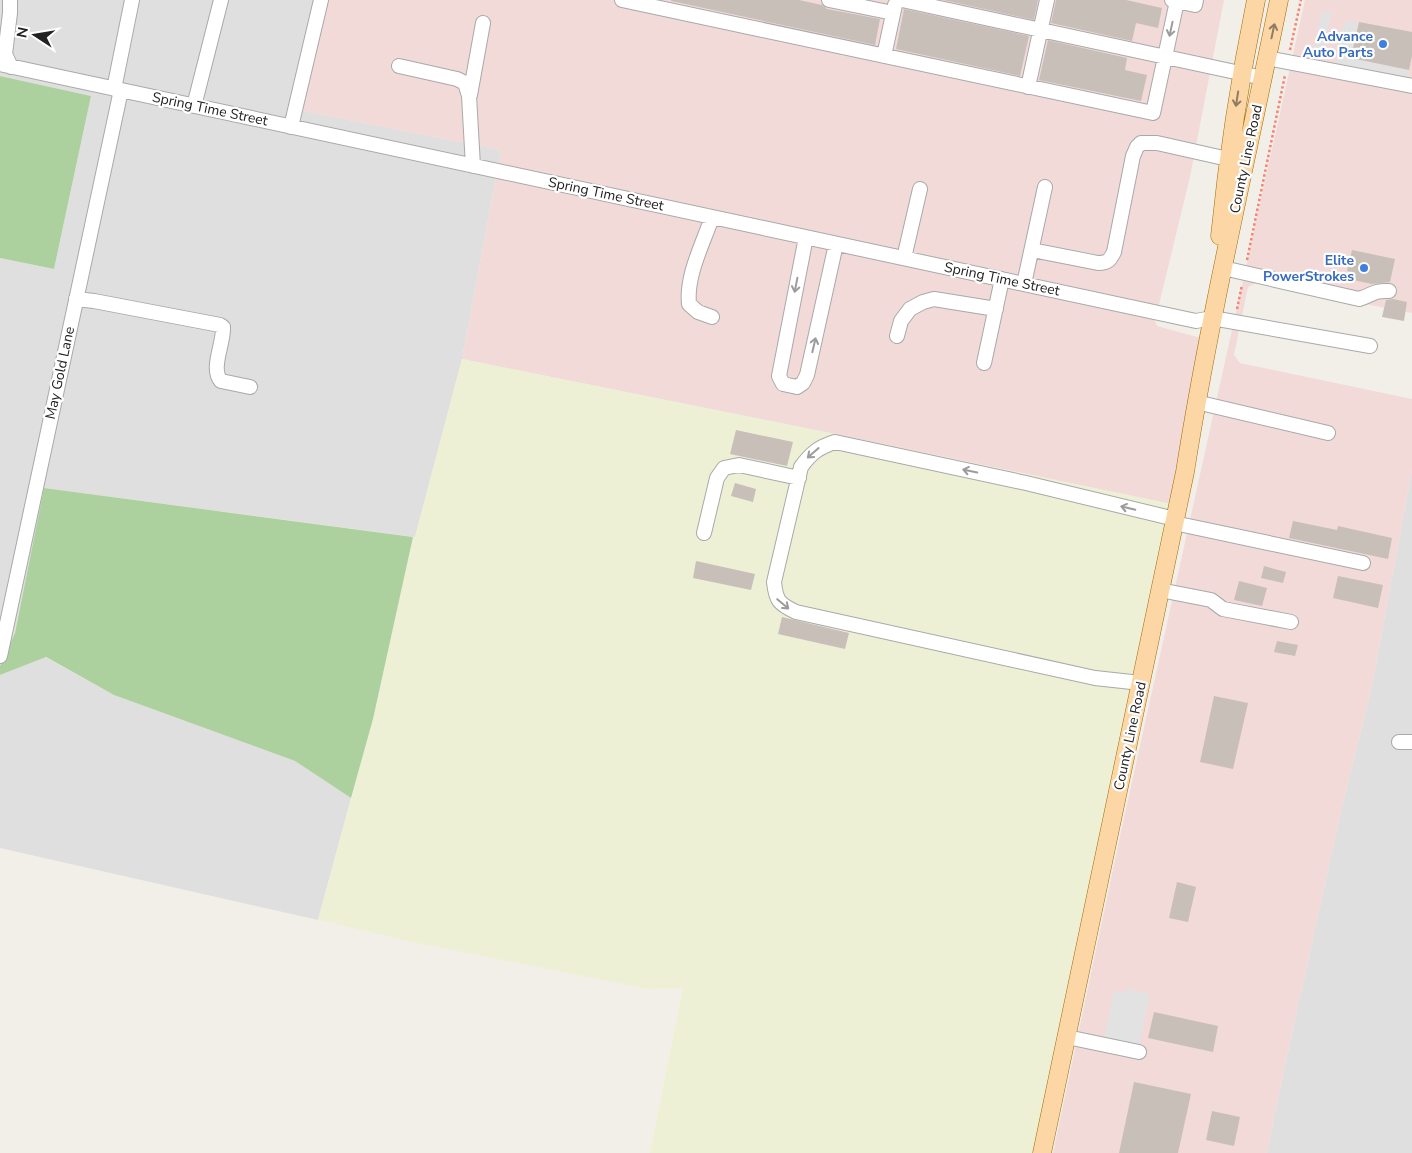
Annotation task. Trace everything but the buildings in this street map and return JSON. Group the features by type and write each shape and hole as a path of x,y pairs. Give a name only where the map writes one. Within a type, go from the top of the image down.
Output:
{"main road":[{"name":"County Line Road","path":"1212,318 1228,159 1241,73 1256,0"},
{"name":"County Line Road","path":"1042,1153 1175,521 1212,318 1279,0"}],"street":[{"path":"5,66 10,0"},
{"name":"May Gold Lane","path":"0,656 76,299 117,90 132,0"},
{"path":"194,106 221,0"},
{"path":"290,127 321,0"},
{"path":"622,0 1153,114 1175,1 1195,5 1196,0"},
{"path":"829,0 895,7 884,56"},
{"path":"902,0 1263,78"},
{"path":"1028,87 1047,0"},
{"path":"473,166 470,96 483,23"},
{"path":"1267,58 1412,86"},
{"name":"Spring Time Street","path":"5,66 1196,321 1212,318 1370,346"},
{"path":"399,66 457,79 465,83 470,96"},
{"path":"1032,250 1106,264 1114,252 1133,156 1141,143 1157,143 1228,159"},
{"path":"1024,284 1045,187"},
{"path":"904,258 920,188"},
{"path":"712,217 688,293 689,304 698,312 712,317"},
{"path":"806,237 779,376 783,384 797,387 803,383 807,374 836,244"},
{"path":"1223,268 1359,299 1367,297 1373,292 1389,291"},
{"path":"984,363 1002,279"},
{"path":"76,299 220,325 224,328 224,335 216,368 218,377 221,381 250,387"},
{"path":"897,336 901,321 910,309 934,299 996,309"},
{"path":"1196,402 1328,433"},
{"path":"1141,683 1086,676 796,612 783,606 776,597 774,582 801,467 811,454 822,446 835,442 1026,483 1175,521 1363,562"},
{"path":"704,533 717,478 724,468 739,465 799,478"},
{"path":"1160,590 1211,600 1223,609 1291,622"},
{"path":"1067,1037 1139,1052"}],"path":[{"path":"1234,322 1301,0"}],"shaded area":[{"path":"0,0 323,0 298,110 501,150 462,359 415,537 44,488 15,633 0,666 0,258 54,269 91,96 0,76"},
{"path":"323,0 1224,0 1190,177 1155,321 1157,326 1201,338 1171,504 462,359 501,150 297,110"},
{"path":"1305,0 1412,0 1412,313 1256,283 1248,287 1234,355 1240,363 1412,399 1412,470 1372,686 1342,807 1267,1153 1053,1153 1122,827"},
{"path":"1322,11 1332,12 1320,59 1311,57"},
{"path":"1344,22 1359,22 1352,58 1409,70 1409,80 1335,67"},
{"path":"1412,470 1412,1153 1267,1153 1342,807 1372,686"},
{"path":"45,657 114,695 295,761 351,798 318,920 0,848 0,675"},
{"path":"1126,989 1150,994 1139,1046 1104,1039 1114,991 1125,993"}],"green space":[{"path":"0,76 91,96 54,269 0,258"},
{"path":"462,359 1171,504 1035,1153 650,1153 683,988 648,989 422,944 318,920 373,719 413,537 415,537"},
{"path":"44,488 413,537 373,719 351,798 295,761 114,695 46,657 0,675 0,666 15,633"}],"place":[{"name":"Advance Auto Parts","path":"1383,44"},
{"name":"Elite PowerStrokes","path":"1364,268"}]}
